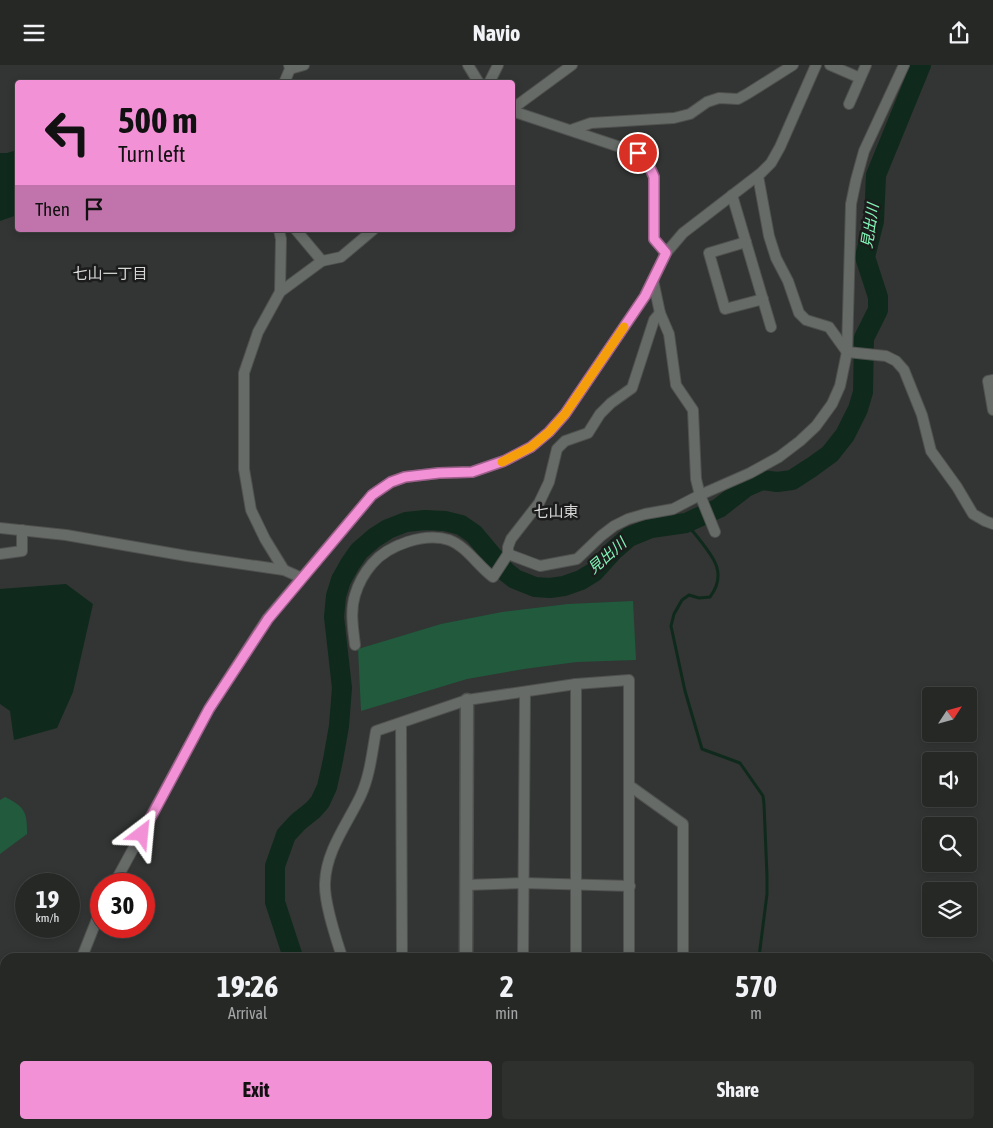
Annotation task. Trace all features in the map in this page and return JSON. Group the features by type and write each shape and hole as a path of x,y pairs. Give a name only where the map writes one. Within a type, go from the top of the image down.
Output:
{"street":[{"path":"285,80 290,67 304,65"},
{"path":"468,65 477,80"},
{"path":"490,80 498,65"},
{"path":"515,108 572,65"},
{"path":"571,131 590,123 674,118 690,114 707,102 719,97 738,99 793,65"},
{"path":"120,873 209,709 268,619 372,495 391,482 405,477 472,472 504,461 531,447 549,432 565,414 645,296 666,253 683,233 758,176 771,163 780,147 816,65"},
{"path":"830,65 860,78"},
{"path":"849,104 866,65"},
{"path":"508,554 540,566 577,559 614,526 645,514 673,509 750,473 779,457 811,431 832,404 840,386 848,352 852,204 856,180 864,151 904,65"},
{"path":"515,111 638,153 647,161 654,177 654,239 666,253"},
{"path":"758,176 776,259 788,281 799,313 806,320 829,327 848,352 886,356 896,361 904,371 922,415 931,451 957,487 973,514 993,523"},
{"path":"732,195 771,327"},
{"path":"279,232 280,292"},
{"path":"298,232 322,261"},
{"path":"284,571 251,510 244,469 244,373 258,332 280,292 322,261 341,257 371,232"},
{"path":"746,242 709,253 725,309 763,299"},
{"path":"653,280 660,313 669,334 676,385 693,410 696,479 700,495 715,532"},
{"path":"355,645 352,612 355,594 372,564 394,547 422,538 441,538 451,541 462,547 493,577 508,554 511,539 539,503 549,483 557,449 565,441 588,433 600,414 611,403 632,388 651,328 654,320 660,313"},
{"path":"993,380 988,381 993,411"},
{"path":"549,432 562,445"},
{"path":"0,529 66,535 284,571 302,578"},
{"path":"0,554 22,551 22,531"},
{"path":"341,953 325,884 329,858 368,777 376,731 467,701 576,684 629,680 629,953"},
{"path":"576,684 576,953"},
{"path":"523,953 525,692"},
{"path":"466,953 467,701"},
{"path":"401,723 402,953"},
{"path":"630,786 683,824 683,953"},
{"path":"466,885 524,883 630,886"},
{"path":"84,953 90,937"}],"green space":[{"path":"633,601 636,660 577,662 467,679 361,711 358,649 441,624 502,612 568,604"},
{"path":"5,797 24,811 27,834 0,854 0,800"}],"shaded area":[{"path":"15,151 15,216 0,221 0,153"},
{"path":"66,584 93,604 73,692 57,728 14,740 10,711 0,704 0,589"}],"waterway":[{"name":"見出川","path":"292,953 275,902 275,866 286,835 320,802 327,787 339,726 342,688 334,617 336,596 341,580 359,551 388,529 406,522 425,520 445,521 461,525 474,534 506,572 515,579 535,587 550,588 564,586 581,580 594,572 629,537 651,528 686,523 719,508 746,487 762,480 777,482 792,480 830,454 845,435 858,409 863,392 864,338 878,310 878,297 865,257 874,221 876,175 921,65"},
{"path":"686,523 712,557 717,568 718,580 710,597 699,598 689,595 682,600 674,614 671,626 685,691 702,749 740,763 763,796 767,894 760,953"}],"slow traffic":[{"path":"502,462 531,447 549,432 565,414 624,327"}],"district":[{"name":"七山一丁目","path":"110,274"},
{"name":"七山東","path":"556,512"}],"route":[{"path":"142,834 209,709 268,619 372,495 391,482 405,477 472,472 504,461 531,447 549,432 565,414 645,296 666,253 654,239 654,177 647,161 638,153"}]}
